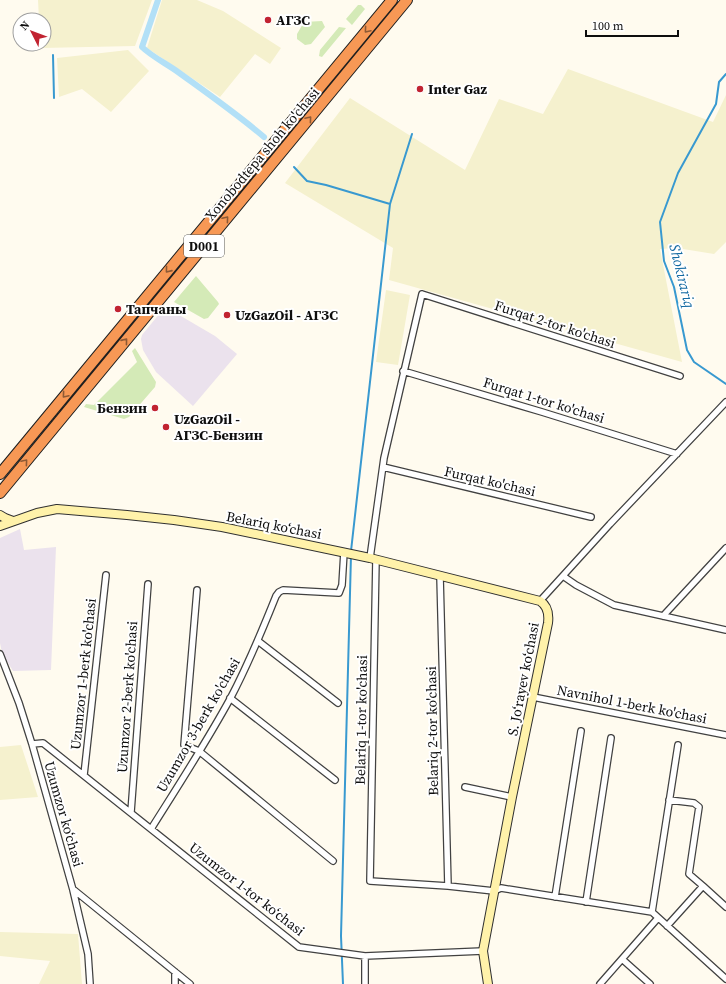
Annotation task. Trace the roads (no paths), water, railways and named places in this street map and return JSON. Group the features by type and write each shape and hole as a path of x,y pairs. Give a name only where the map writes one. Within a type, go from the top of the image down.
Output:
{"highway":[{"name":"Xonobodtepa shoh ko'chasi","path":"0,474 392,0"},
{"name":"Xonobodtepa shoh ko'chasi","path":"0,493 407,0"},
{"path":"348,52 357,60"},
{"path":"243,180 250,176 253,177 255,181 254,186"},
{"path":"104,348 113,355"}],"street":[{"name":"Belariq 1-tor ko'chasi","path":"422,294 403,371 383,467 373,558 370,881 448,886"},
{"name":"Furqat 2-tor ko'chasi","path":"422,294 680,376"},
{"name":"Furqat 1-tor ko'chasi","path":"403,371 677,454"},
{"path":"540,600 724,404"},
{"name":"Furqat ko'chasi","path":"383,467 591,517"},
{"name":"Belariq koʻchasi","path":"0,526 37,513 57,509 127,515 222,527 373,558 540,600"},
{"path":"0,515 12,521"},
{"path":"663,616 726,548"},
{"name":"Uzumzor 3-berk ko'chasi","path":"151,829 230,698 258,641 276,596 283,590 339,593 342,585 344,552"},
{"name":"Uzumzor 1-berk ko'chasi","path":"84,775 106,575"},
{"name":"Belariq 2-tor ko'chasi","path":"440,576 448,886"},
{"path":"563,576 614,605 726,630"},
{"name":"Uzumzor 2-berk ko'chasi","path":"131,812 148,584"},
{"path":"197,590 184,745 199,751 333,861"},
{"name":"S. Joʻrayev koʻchasi","path":"488,984 483,951 512,797 548,624 546,608 540,600"},
{"path":"258,641 338,703"},
{"name":"Uzumzor koʻchasi","path":"0,654 19,703 32,744 73,890 88,954 90,984"},
{"name":"Navnihol 1-berk ko'chasi","path":"533,697 726,735"},
{"path":"230,698 336,780"},
{"path":"555,897 581,731"},
{"path":"586,902 610,738"},
{"name":"Uzumzor 1-tor ko‘chasi","path":"32,744 43,743 299,947 364,956 483,951"},
{"path":"652,912 678,745"},
{"path":"465,787 512,797"},
{"path":"670,800 694,803 699,807 689,874 726,907"},
{"path":"448,886 494,891 501,888 652,912 726,979"},
{"path":"667,926 703,886"},
{"path":"73,890 190,984"},
{"path":"600,984 658,918"},
{"path":"364,956 365,984"},
{"path":"622,959 650,984"},
{"path":"175,972 176,984"}],"waterway":[{"path":"158,0 142,47 222,104 264,137"},
{"path":"53,55 54,98"},
{"name":"Shokirariq","path":"726,74 719,82 716,104 678,173 660,222 664,261 674,287 687,350 694,362 726,384"},
{"path":"351,551 390,204 412,134"},
{"path":"294,167 307,181 326,185 390,204"},
{"path":"343,984 341,936 351,555"}],"place":[{"name":"АГЗС","path":"268,20"},
{"name":"Inter Gaz","path":"420,89"},
{"name":"Тапчаны","path":"118,309"},
{"name":"UzGazOil - АГЗС","path":"227,315"},
{"name":"Бензин","path":"155,408"},
{"name":"UzGazOil - АГЗС-Бензин","path":"166,427"}]}
